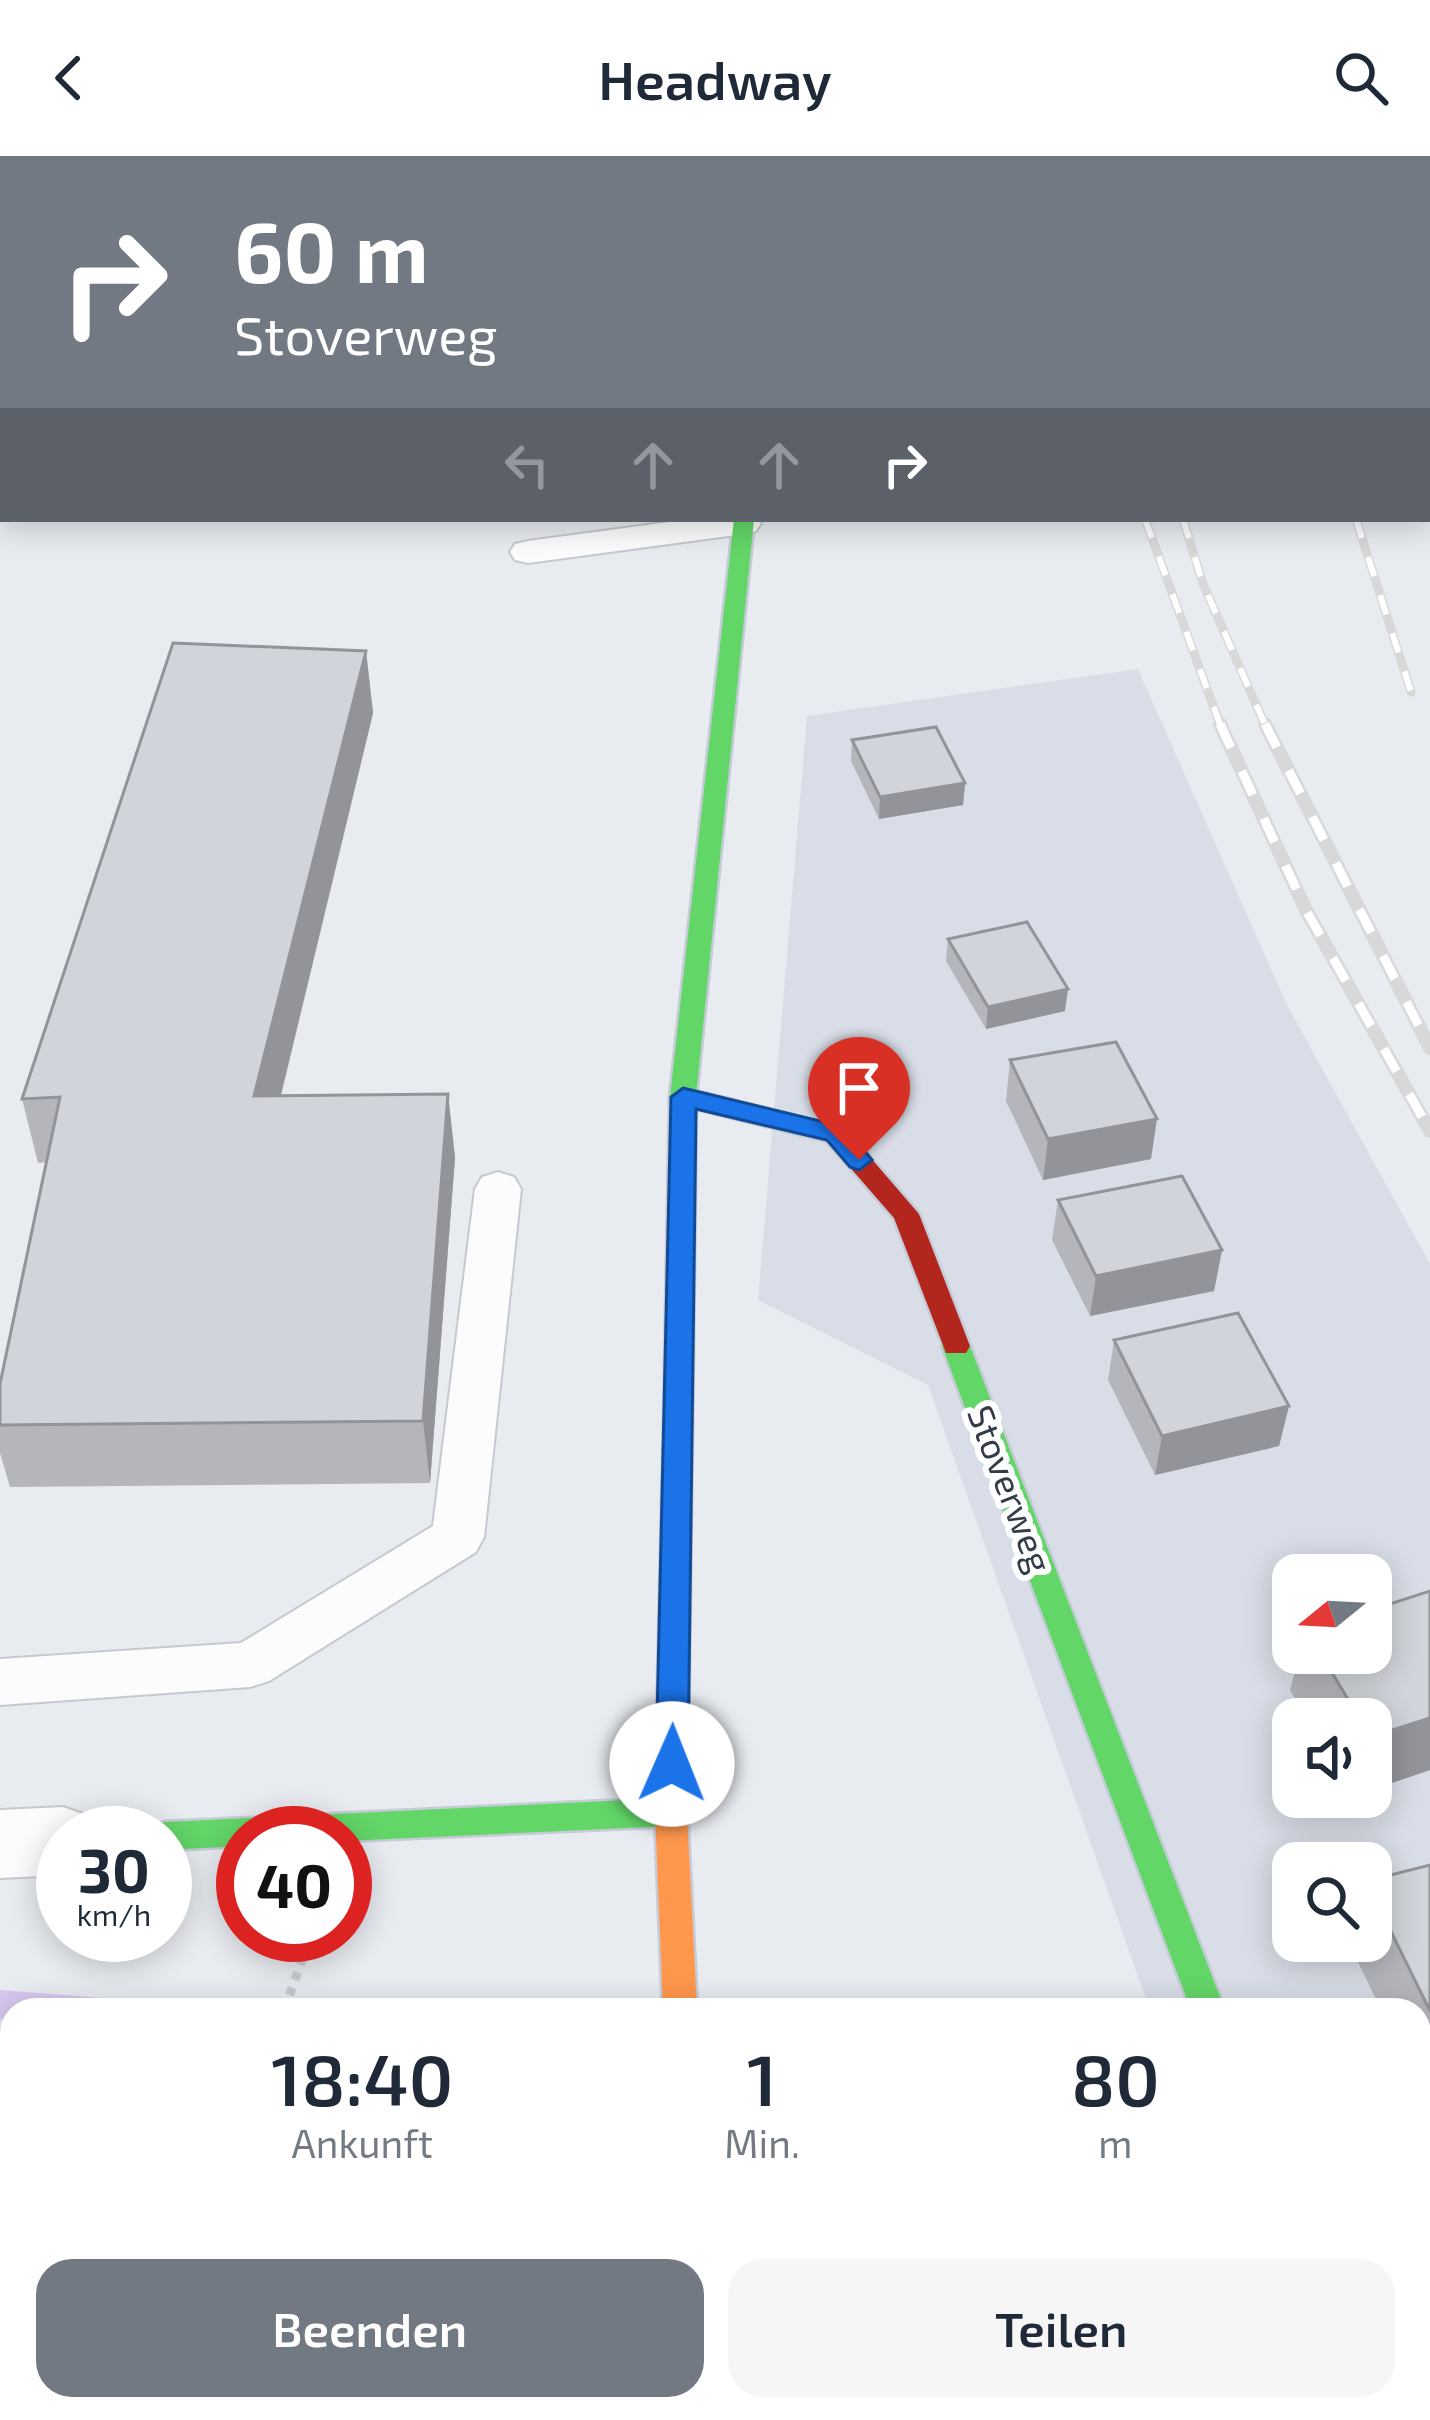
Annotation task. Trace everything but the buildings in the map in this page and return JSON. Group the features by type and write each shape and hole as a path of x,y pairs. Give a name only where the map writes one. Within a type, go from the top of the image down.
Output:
{"street":[{"path":"679,1998 671,1812 683,1097 744,522"},
{"name":"Stoverweg","path":"683,1097 836,1133 905,1214 1203,1998"},
{"path":"192,1835 671,1812"},
{"path":"0,1844 36,1842"}],"lane":[{"path":"528,552 737,522"},
{"path":"0,1682 250,1665 458,1537 498,1190"}],"path":[{"path":"288,1998 301,1962"}],"shaded area":[{"path":"1138,669 1288,1007 1430,1264 1430,1998 1146,1998 928,1385 758,1300 807,716"},
{"path":"0,1990 102,1998 0,1998"}],"railway":[{"path":"1146,522 1221,727"},
{"path":"1184,522 1203,584 1266,727"},
{"path":"1357,522 1411,692"},
{"path":"1220,724 1306,910 1430,1131"},
{"path":"1265,724 1430,1048"}],"traffic: fast":[{"path":"678,1423 683,1097 744,522"},
{"path":"956,1346 1203,1998"},
{"path":"192,1835 671,1812"}],"traffic: slow":[{"path":"678,1423 671,1812 679,1998"}],"traffic: jam":[{"path":"683,1097 836,1134 906,1214 956,1346"}],"route":[{"path":"672,1764 683,1097 836,1133 859,1160"}]}
